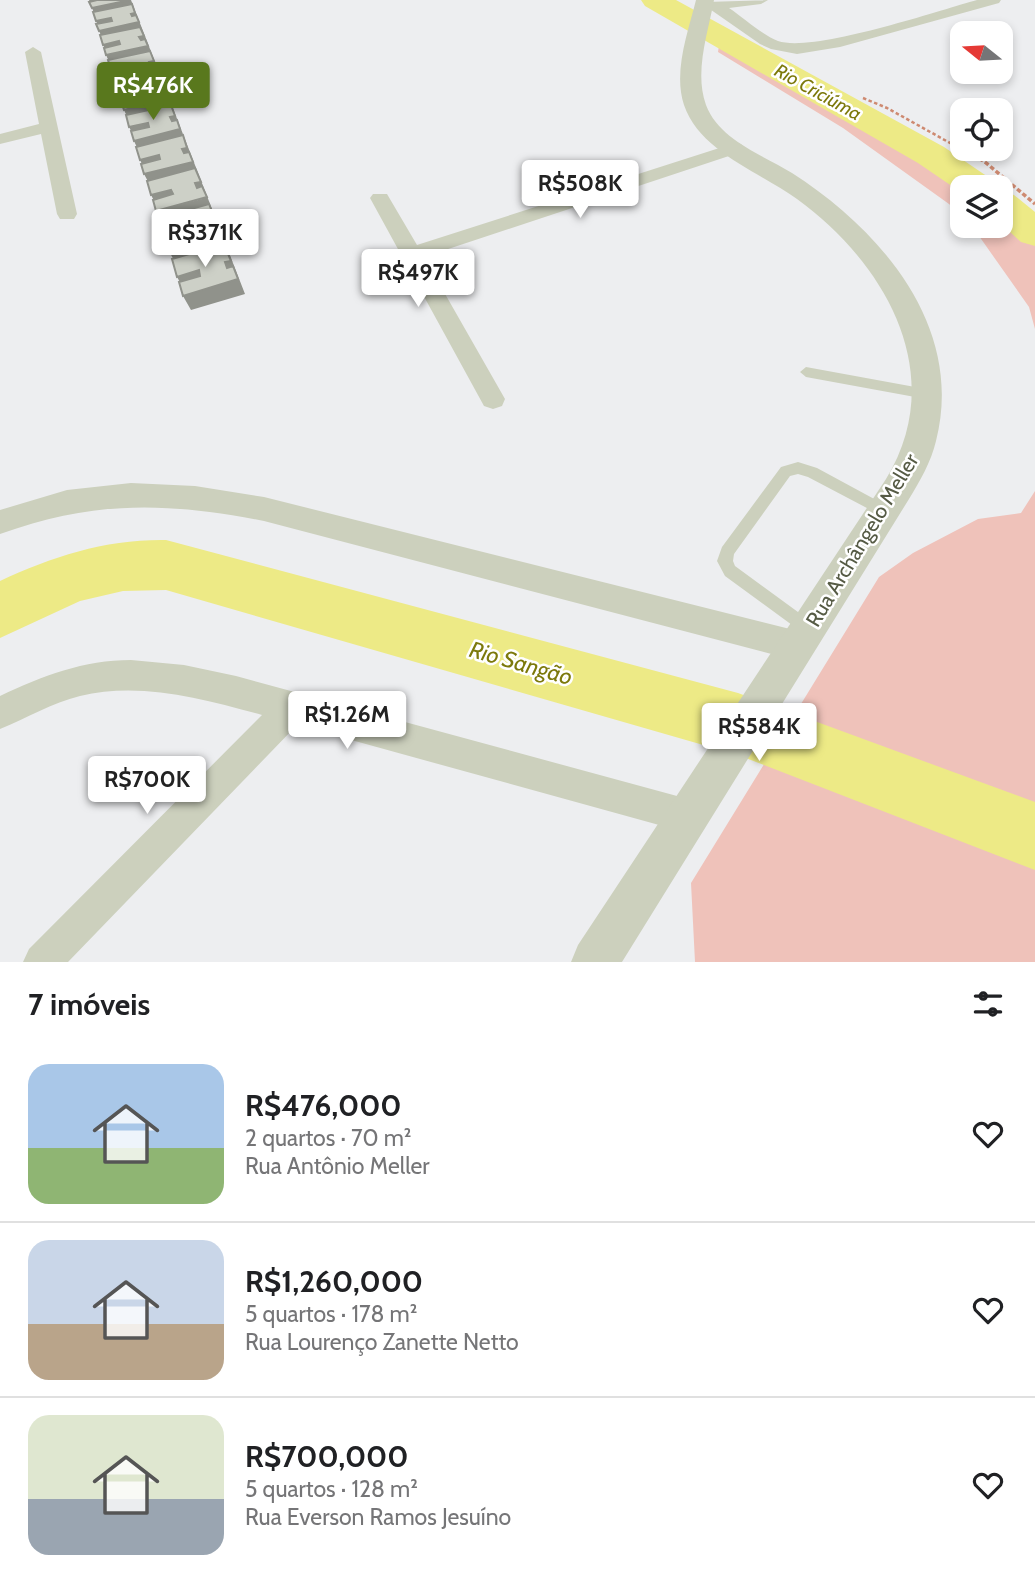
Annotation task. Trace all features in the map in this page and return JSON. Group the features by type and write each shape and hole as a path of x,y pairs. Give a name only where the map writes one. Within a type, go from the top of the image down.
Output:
{"street":[{"path":"706,7 761,0"},
{"path":"706,7 765,41 778,46 797,48 834,44 994,0"},
{"name":"Rua Archângelo Meller","path":"688,816 884,511 916,452 923,430 926,394 920,343 908,308 880,261 863,241 832,214 783,178 735,148 709,126 695,106 692,94 694,60 706,7"},
{"path":"33,52 67,214"},
{"path":"0,139 50,127"},
{"path":"412,254 735,148"},
{"path":"380,198 493,398"},
{"path":"0,522 49,506 132,493 175,494 264,509 803,637"},
{"path":"0,713 40,692 87,679 130,674 213,688 688,816 595,962"},
{"path":"41,962 291,708"}],"lane":[{"path":"806,372 926,394"},
{"path":"803,637 730,572 726,561 727,552 786,471 798,468 812,472 884,511"}],"path":[{"path":"863,98 887,108 990,165 1035,204"}],"shaded area":[{"path":"722,26 895,123 975,175 950,175 950,205 843,128 718,52"},
{"path":"1013,202 1035,219 1035,329 1029,307 980,238 1013,238"},
{"path":"1035,491 1035,962 695,962 691,883 879,577 913,553 978,519 1021,513"}],"building":[{"path":"130,0 92,8 89,2"},
{"path":"132,4 135,13 131,14 136,15 139,22 99,31 96,24 112,21 111,18 96,21 93,12"},
{"path":"140,27 144,36 139,37 141,40 145,39 148,46 106,55 104,48 120,44 119,41 103,45 100,35"},
{"path":"150,51 154,61 149,62 150,65 155,64 158,72 115,82 112,73 129,70 128,66 111,70 108,60"},
{"path":"160,77 164,87 159,88 161,92 165,91 169,99 124,110 121,101 139,97 137,94 120,98 116,87"},
{"path":"171,105 175,116 170,117 172,121 177,120 180,129 134,141 131,131 149,127 148,123 129,127 126,115"},
{"path":"183,135 187,148 182,149 184,153 189,152 193,162 144,174 141,164 160,159 159,155 140,160 136,147"},
{"path":"195,168 201,182 195,183 197,188 202,186 207,197 156,211 153,200 173,194 171,190 151,195 147,181"},
{"path":"209,204 215,219 209,221 211,226 217,224 222,236 169,251 165,239 186,233 184,228 163,234 158,218"},
{"path":"224,244 231,261 225,262 227,268 233,266 238,279 183,296 179,282 200,276 199,270 177,277 172,259"}],"waterway":[{"name":"Rio Criciúma","path":"655,0 931,155 960,175"},
{"name":"Rio Criciúma","path":"1013,214 1035,233"},
{"name":"Rio Sangão","path":"0,611 38,591 80,575 123,566 166,565 738,724 1035,836"}]}
